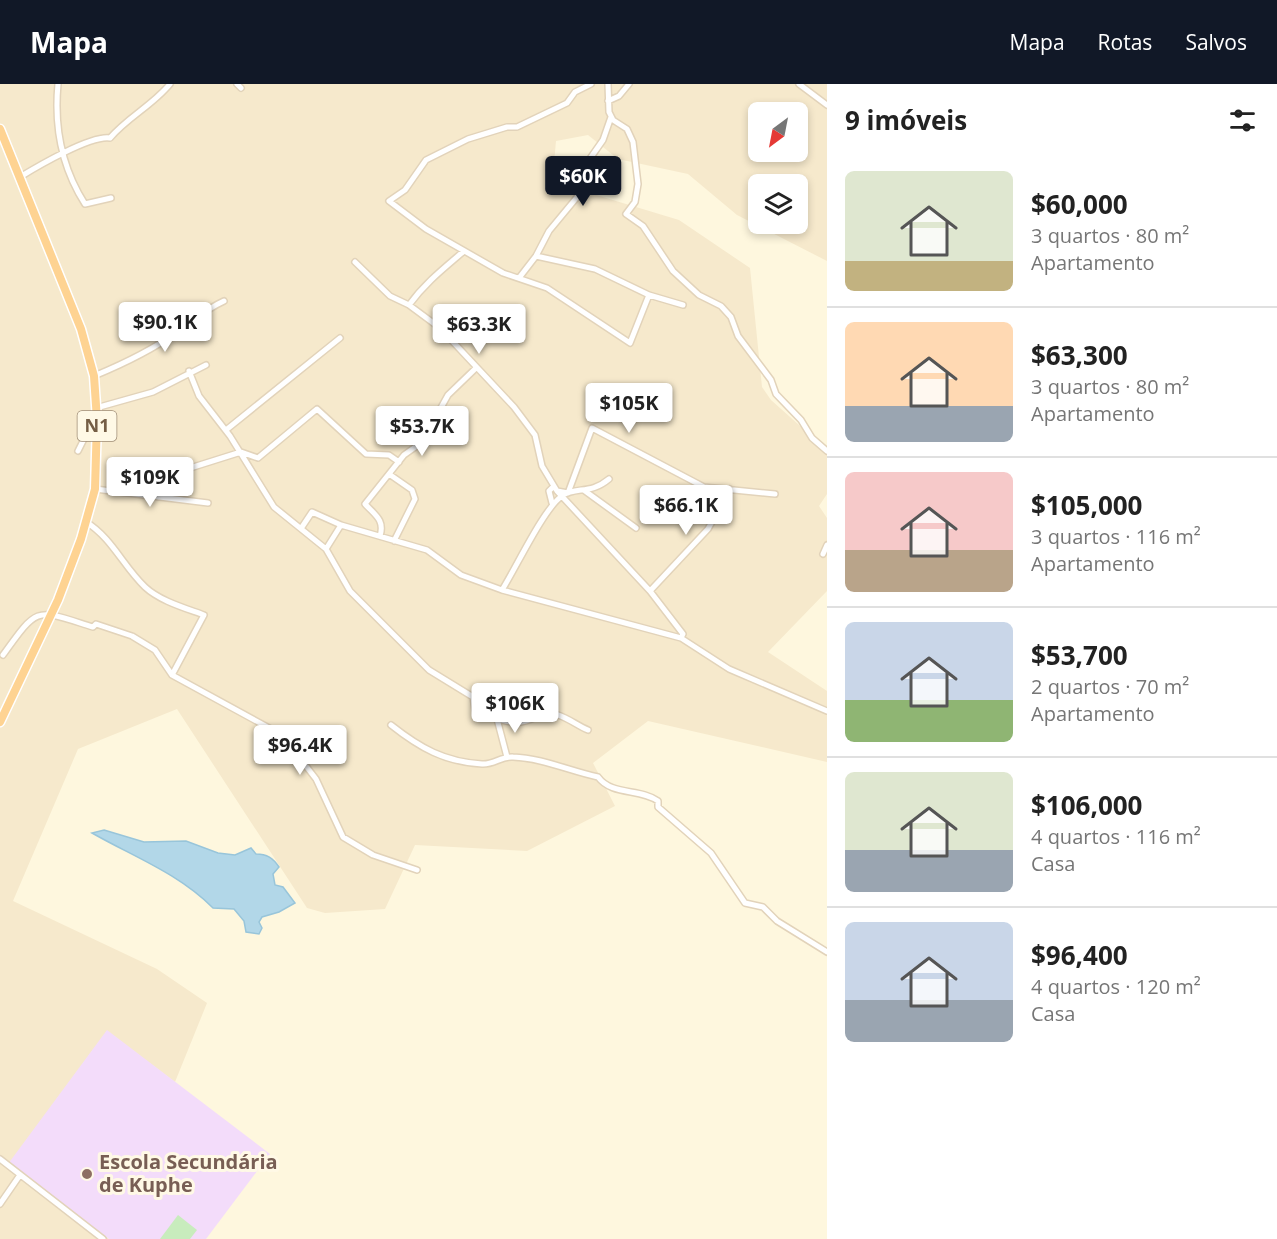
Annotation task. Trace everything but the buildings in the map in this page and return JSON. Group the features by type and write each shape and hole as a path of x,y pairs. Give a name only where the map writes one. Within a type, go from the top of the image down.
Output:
{"highway":[{"name":"N1","path":"0,129 81,329 94,376 97,429 95,489 86,522 51,614 0,722"}],"street":[{"path":"58,84 55,118 62,154 85,204 111,198"},
{"path":"20,177 62,154 101,137 110,138 132,116 160,97 170,84"},
{"path":"591,84 575,92 567,104 517,127 507,127 468,139 426,160 405,190 389,201 426,229 503,273 547,288 630,343 649,295"},
{"path":"519,278 536,256 549,231 578,196 580,179 589,160 603,140 611,117 608,84"},
{"path":"608,101 619,96 629,84"},
{"path":"799,84 827,105"},
{"path":"611,117 627,129 633,142 638,184 635,202 626,214 644,226 673,271 699,295 721,306 731,317 738,336 771,380 776,394 801,420 812,438 827,451"},
{"path":"409,305 426,282 437,276 464,251"},
{"path":"536,256 595,269 649,295 683,305"},
{"path":"355,262 390,296 409,305 440,328 514,407 535,435 542,466 555,489 650,591 683,634 681,638"},
{"path":"94,376 126,363 176,333 207,309 224,301"},
{"path":"225,430 340,338"},
{"path":"96,408 153,392 189,371 206,365"},
{"path":"380,536 383,527 380,519 365,504 399,462 428,438 427,433 448,395 476,368"},
{"path":"189,371 199,396 241,452 274,507 302,527 326,549 351,591 413,654 447,684 473,697 475,710 497,718 522,722 536,716 558,715 588,730"},
{"path":"158,497 158,484 168,470 187,469 241,452 258,458 317,409 366,454 389,455 399,462"},
{"path":"502,590 552,503 568,492 592,428 704,487 775,494"},
{"path":"78,452 85,437 97,429"},
{"path":"389,474 412,490 415,499 394,541"},
{"path":"552,503 549,491 555,489 568,492 598,488 609,479"},
{"path":"95,489 208,502"},
{"path":"650,591 708,529 730,489"},
{"path":"585,490 636,528"},
{"path":"302,527 312,512 341,525 427,550 460,575 502,590 681,638 729,669 827,711"},
{"path":"86,522 102,532 146,587 178,605 204,615 172,675"},
{"path":"326,549 341,525"},
{"path":"823,554 827,545"},
{"path":"3,655 24,625 36,615 51,614 93,627 96,624 132,636 155,650 172,675 282,735 316,779 343,837 373,855 417,870"},
{"path":"497,718 507,757"},
{"path":"391,726 420,748 443,757 483,765 507,757 541,762 598,777 603,783 615,789 652,797 658,801 658,807 711,853 745,903 764,908 777,921 827,952"},
{"path":"0,1159 103,1239"},
{"path":"0,1204 20,1175"}],"shaded area":[{"path":"0,84 827,84 827,261 774,234 808,234 808,174 748,174 748,221 737,215 688,174 618,159 588,135 556,141 553,174 593,194 679,220 750,268 762,387 771,400 827,450 827,494 819,506 827,518 827,591 768,652 827,691 827,762 648,721 593,763 615,806 527,851 415,845 385,909 325,913 307,908 177,709 78,749 13,901 157,969 207,1003 175,1082 107,1031 9,1164 109,1239 0,1239"},
{"path":"107,1030 270,1154 206,1239 109,1239 8,1164"}],"green space":[{"path":"178,1215 197,1230 190,1239 160,1239"}],"water":[{"path":"104,830 144,842 186,841 218,853 235,855 251,848 256,854 267,856 277,864 279,867 273,874 275,885 283,887 295,903 279,912 262,917 259,922 262,928 259,934 246,932 244,921 234,909 213,908 170,875 92,833"}],"place":[{"name":"Escola Secundária de Kuphe","path":"87,1174"}]}
